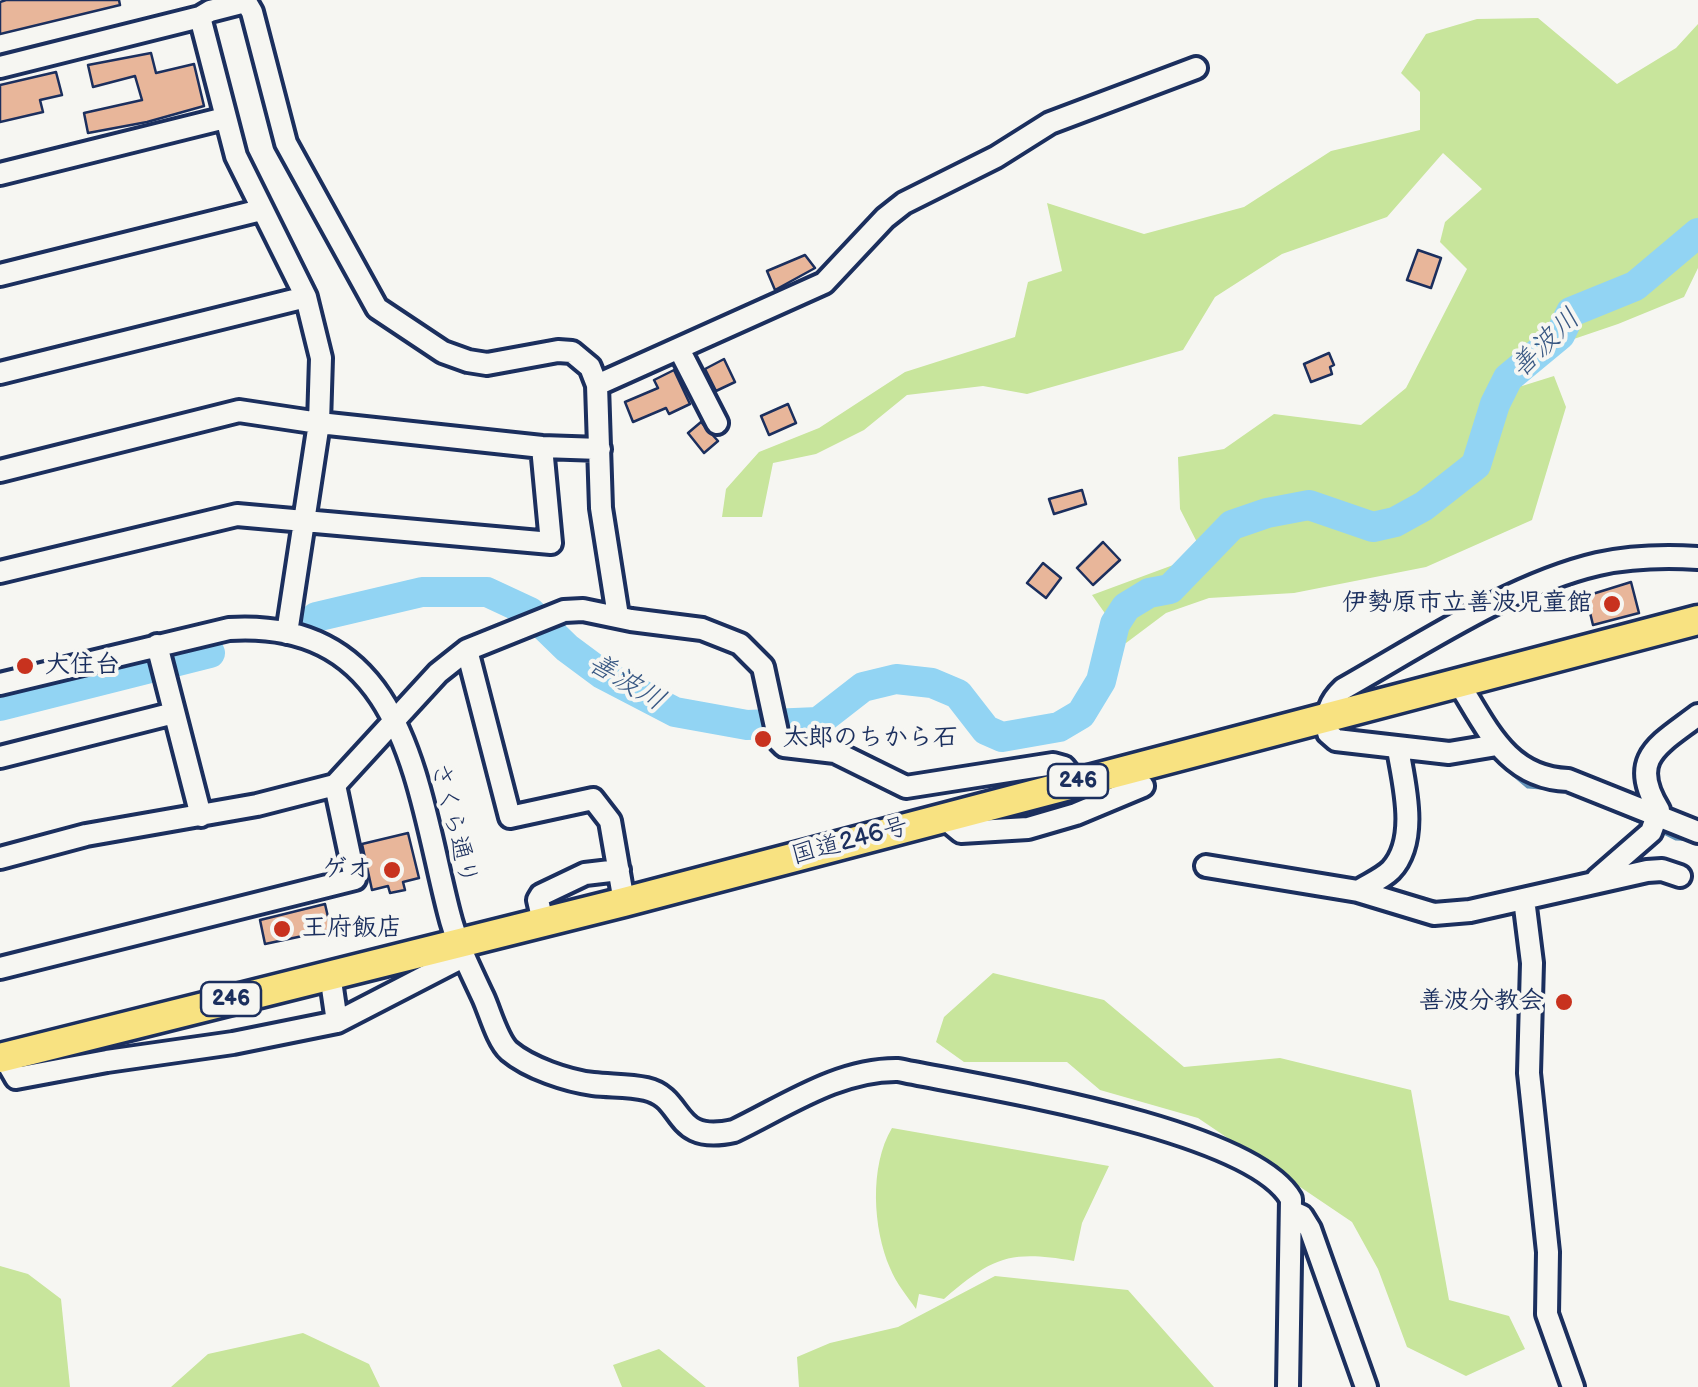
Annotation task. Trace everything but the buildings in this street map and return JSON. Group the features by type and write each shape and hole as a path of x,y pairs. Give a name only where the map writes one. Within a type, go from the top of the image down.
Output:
{"highway":[{"name":"国道246号","path":"2,1057 330,974 457,952 542,922 1698,620"}],"street":[{"path":"0,67 200,18 245,1 252,12 286,142 377,308 443,352 468,362 487,364 558,351 572,352 590,367 598,385 601,508 618,616"},
{"path":"200,18 236,156 306,297 320,358 319,424 287,633"},
{"path":"598,385 824,283 904,203 1050,123 1196,68"},
{"path":"0,174 225,118"},
{"path":"0,274 261,210"},
{"path":"0,373 306,297"},
{"path":"680,348 717,423"},
{"path":"0,471 239,411 319,424 600,450"},
{"path":"0,572 237,514 551,543 542,447"},
{"path":"1497,745 1449,753 1336,740 1328,733 1326,716 1332,699 1343,689 1527,589 1600,564 1631,559 1698,558"},
{"path":"0,858 86,836 201,816 335,785 438,672 467,650 538,619 583,610 702,629 740,644 763,667 776,728 784,746 835,752 900,787 1053,764 1064,767 1076,782"},
{"name":"さくら通り","path":"0,684 229,628 287,633 317,644 354,667 380,693 406,742 457,952 507,1050 538,1067 576,1080 654,1090 684,1125 715,1135 734,1131 848,1076 898,1070 1133,1119 1205,1144 1283,1184 1293,1212 1302,1216 1310,1228 1366,1387"},
{"path":"157,645 201,816"},
{"path":"467,650 510,818 593,799 610,821 624,902"},
{"path":"1458,682 1497,745 1532,774 1568,780 1698,832"},
{"path":"0,758 174,713"},
{"path":"1590,884 1650,832 1660,810 1648,792 1646,761 1654,748 1698,715"},
{"path":"1358,891 1396,865 1409,820 1398,748"},
{"path":"0,968 356,879 335,785"},
{"path":"944,818 961,832 1028,828 1076,814 1143,786"},
{"path":"1206,866 1358,891 1434,914 1470,911 1646,870 1680,876"},
{"path":"542,922 538,900 541,895 585,874 618,870"},
{"path":"1524,899 1532,963 1529,1073 1548,1252 1547,1314 1573,1387"},
{"path":"2,1057 16,1078 107,1060 232,1044 337,1022 457,952"},
{"path":"330,974 337,1022"},
{"path":"104,1032 107,1060"},
{"path":"1288,1387 1293,1212"}],"green space":[{"path":"1538,18 1617,84 1676,48 1698,24 1698,268 1684,297 1509,361 1522,386 1554,376 1566,407 1532,520 1426,567 1294,593 1209,598 1166,613 1126,643 1092,595 1203,554 1180,509 1178,457 1224,449 1274,414 1361,425 1406,388 1467,269 1440,242 1445,222 1482,189 1443,153 1387,217 1282,254 1215,297 1183,350 1027,394 983,386 907,395 864,430 816,454 773,463 762,517 722,517 726,489 759,452 819,428 905,372 1015,337 1028,282 1062,271 1047,203 1144,234 1244,207 1331,151 1420,130 1420,92 1401,73 1426,34 1477,19"},
{"path":"993,973 1104,1000 1184,1067 1280,1058 1411,1090 1449,1300 1509,1316 1525,1349 1466,1376 1407,1347 1378,1269 1352,1222 1198,1118 1100,1090 1067,1062 964,1062 936,1042 944,1017"},
{"path":"892,1128 1109,1166 1082,1223 1074,1261 1033,1256 1003,1260 976,1274 944,1299 919,1294 916,1309 890,1268 877,1217 880,1160"},
{"path":"0,1266 28,1274 61,1299 70,1387 0,1387"},
{"path":"995,1276 1128,1290 1214,1387 799,1387 797,1357 830,1343 898,1327"},
{"path":"303,1333 369,1364 380,1387 171,1387 208,1354"},
{"path":"659,1349 706,1387 622,1387 613,1365"}],"waterway":[{"name":"善波川","path":"316,617 422,592 487,592 530,612 567,648 602,674 675,712 747,725 818,722 863,687 896,679 932,683 958,694 986,730 1002,737 1059,727 1081,714 1101,681 1115,624 1126,607 1149,593 1170,589 1232,525 1309,505 1373,527 1395,522 1424,506 1476,465 1495,404 1508,378 1560,335 1571,312 1635,286 1698,233"},
{"name":"善波川","path":"0,706 210,653"},
{"path":"1489,753 1528,786 1566,789"},
{"path":"1594,801 1648,825"},
{"path":"1658,829 1676,838 1695,839"}],"place":[{"name":"伊勢原市立善波児童館","path":"1612,604"},
{"name":"大住台","path":"25,666"},
{"name":"太郎のちから石","path":"763,739"},
{"name":"ゲオ","path":"392,870"},
{"name":"王府飯店","path":"282,929"},
{"name":"善波分教会","path":"1564,1002"}]}
